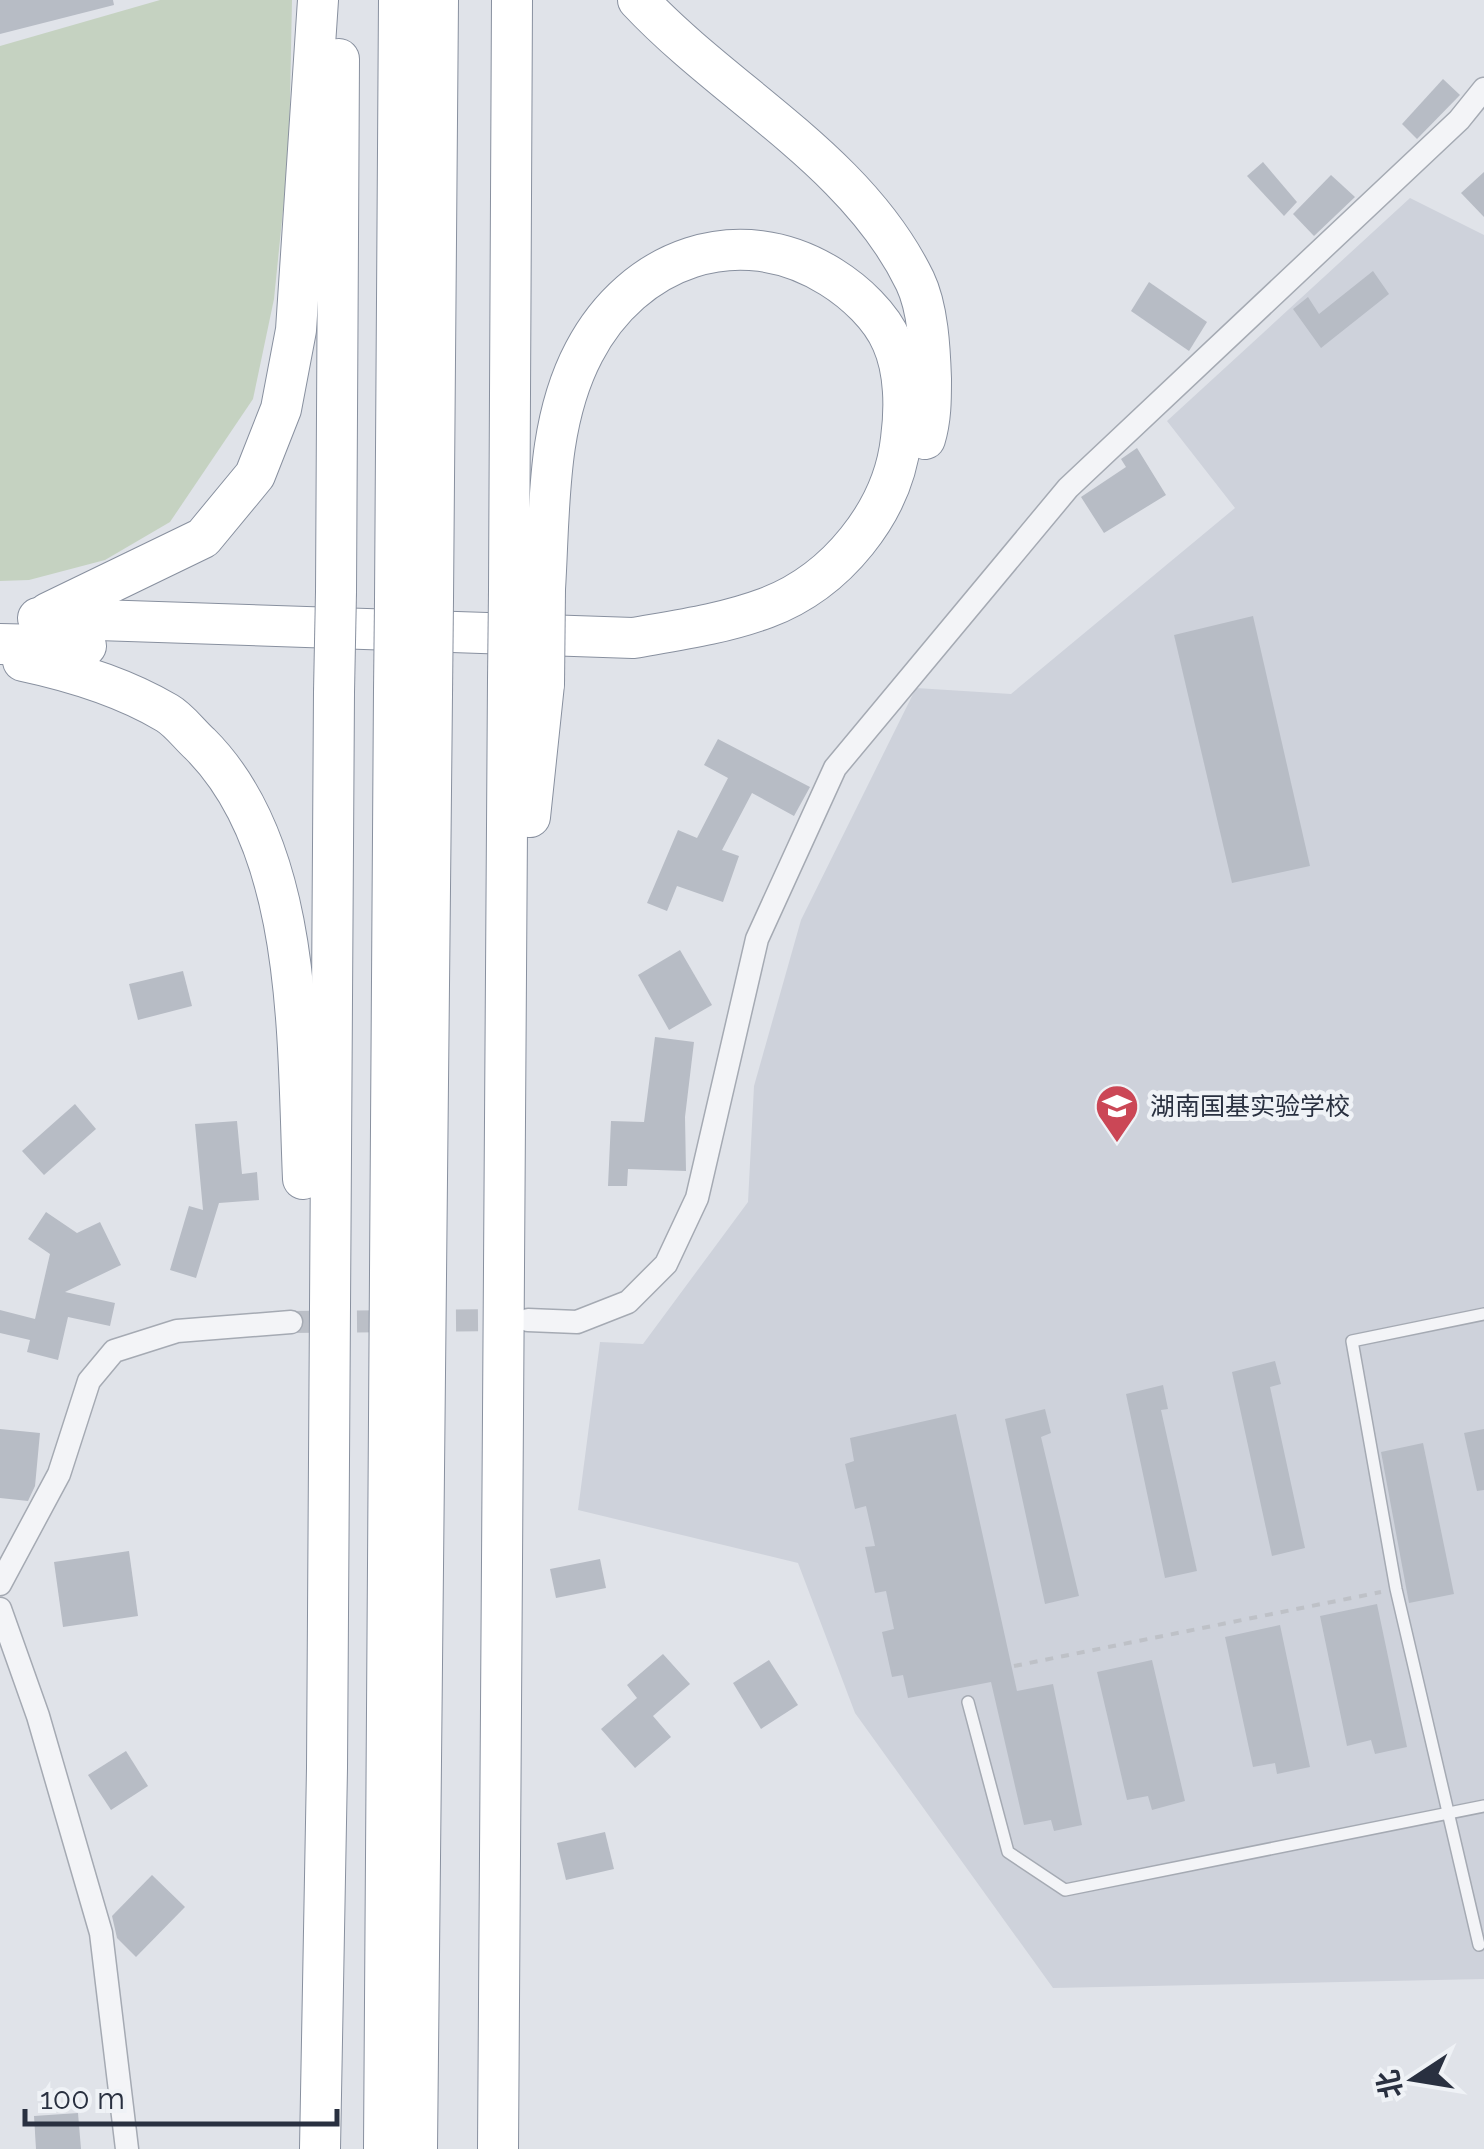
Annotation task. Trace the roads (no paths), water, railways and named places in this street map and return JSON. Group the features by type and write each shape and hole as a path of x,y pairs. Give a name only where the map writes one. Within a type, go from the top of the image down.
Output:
{"highway":[{"path":"19,620 203,538 255,474 282,409 296,330 318,0"},
{"path":"320,2149 328,1768 340,0"},
{"path":"399,0 414,600"},
{"path":"384,2149 414,600 438,0"},
{"path":"498,2149 505,1050 526,682 527,590 512,0"},
{"path":"0,644 642,659 718,646 784,624 844,581 894,518 912,486 931,420 930,351 916,284 875,218 824,164 677,41 638,0"},
{"path":"19,620 634,638 714,624 770,606 830,569 874,519 898,470 906,405 892,342 856,292 800,258 754,247 701,254 657,272 613,308 583,354 553,446 527,590"},
{"path":"0,656 61,669 169,714 228,772 258,830 284,917 298,1068 328,1768"},
{"path":"413,692 417,2149"}],"street":[{"path":"528,1320 577,1322 628,1302 666,1264 697,1198 757,938 834,768 1068,488 1459,120 1484,89"},
{"path":"0,1584 59,1474 89,1381 114,1351 176,1332 290,1322"},
{"path":"0,1609 38,1716 102,1934 128,2149"}],"lane":[{"path":"1479,1946 1396,1589 1352,1341 1484,1314"},
{"path":"968,1702 1008,1852 1066,1890 1484,1806"}],"tunnel":[{"path":"291,1322 514,1320"}],"place":[{"name":"湖南国基实验学校","path":"1117,1144"}]}
